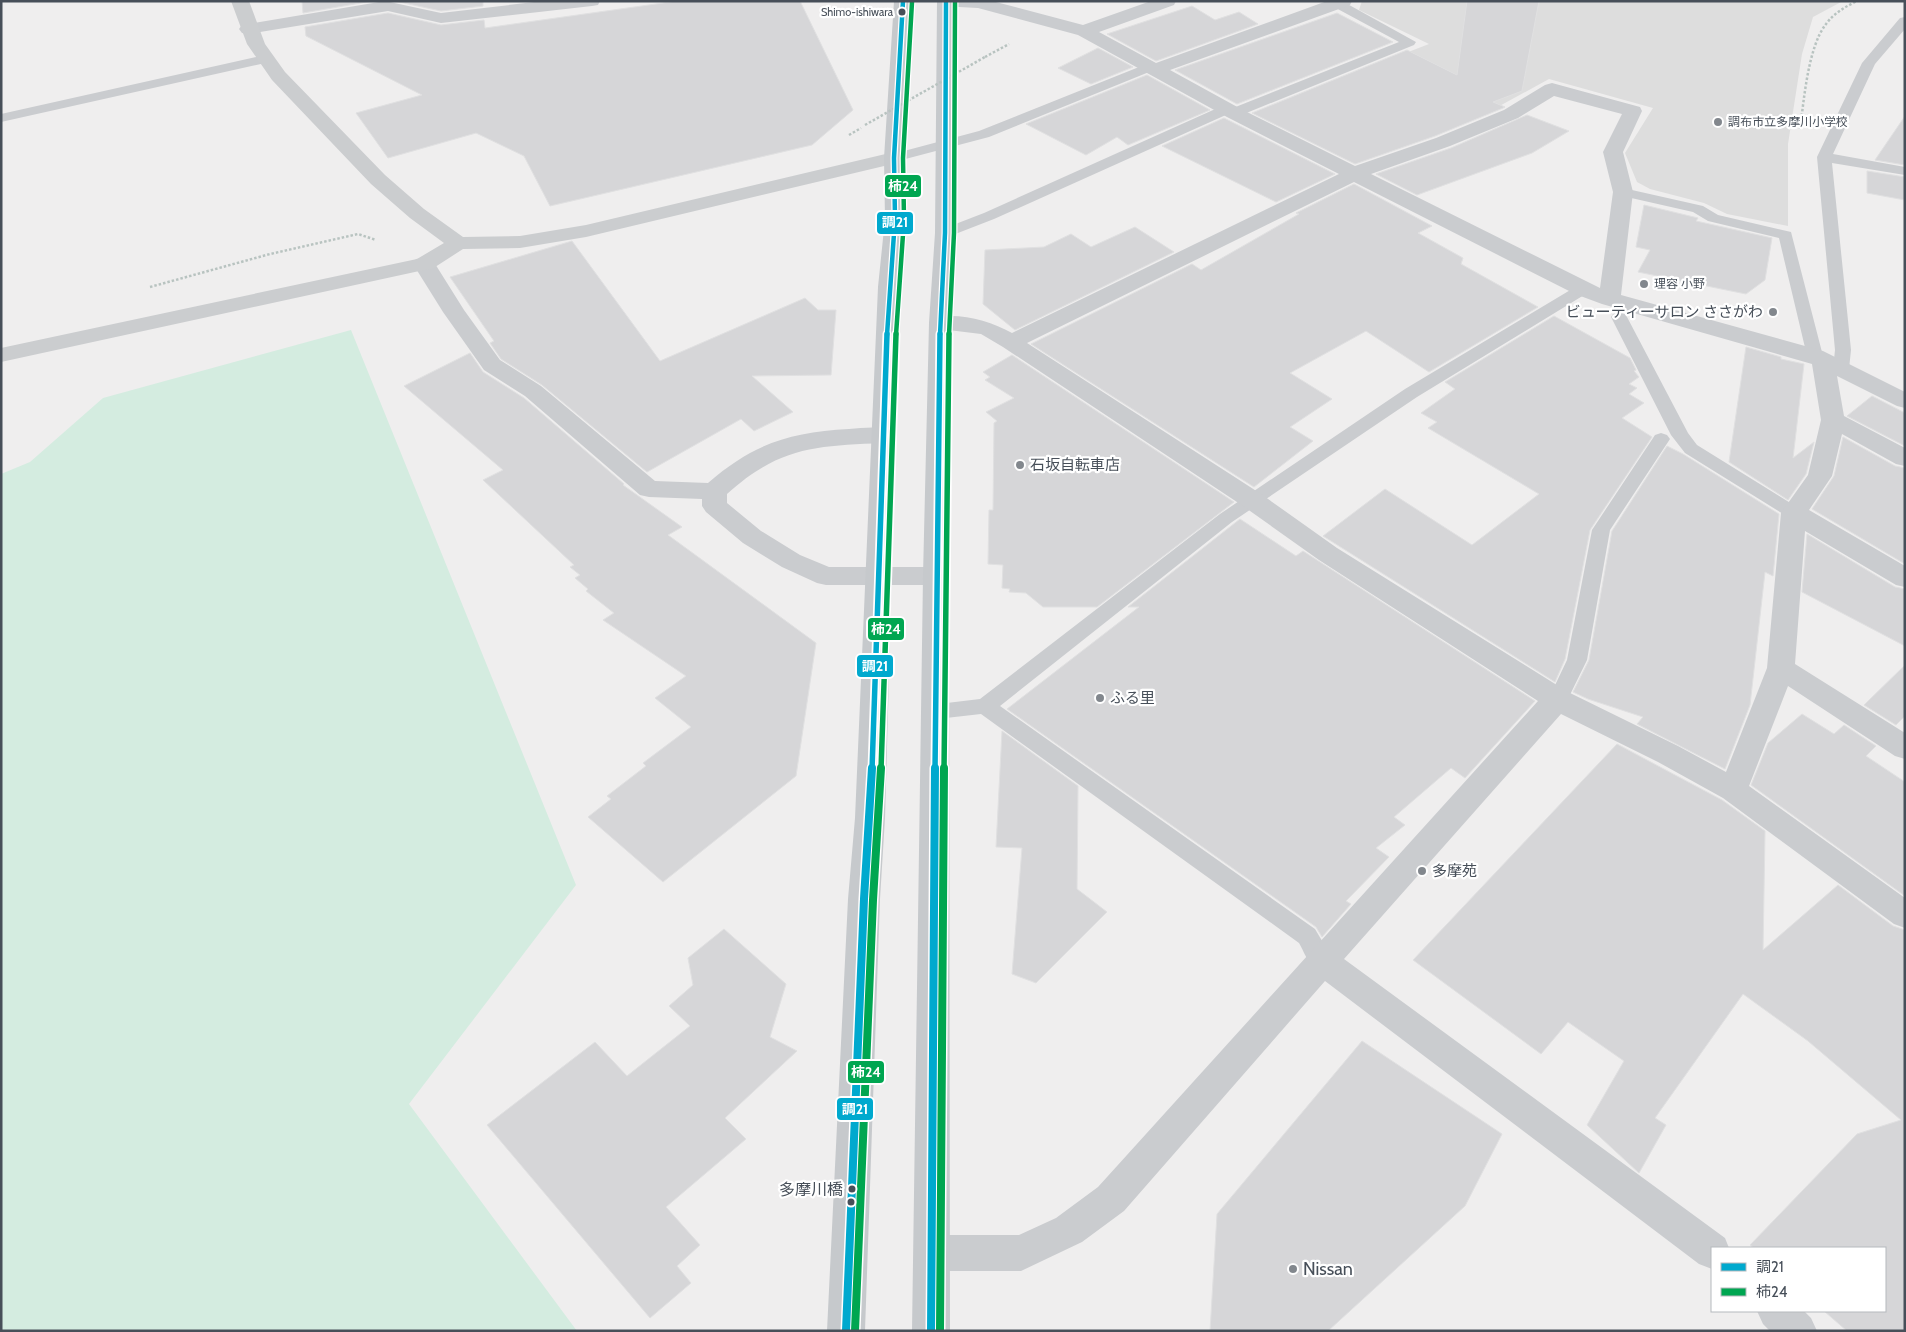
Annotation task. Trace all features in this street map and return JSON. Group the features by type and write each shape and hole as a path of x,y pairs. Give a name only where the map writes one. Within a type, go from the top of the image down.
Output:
{"main road":[{"path":"846,1331 864,899 870,818 889,287 895,219 894,158 903,1"},
{"path":"931,1331 937,711 936,576 940,323 944,233 946,2"}],"street":[{"path":"240,1 248,29 265,59 341,143 384,185 432,227 459,243"},
{"path":"248,29 388,6 441,18 592,1"},
{"path":"1084,31 1168,1"},
{"path":"946,2 978,3 1084,31 1231,111 1584,288 1614,308 1826,361 1905,401"},
{"path":"1152,69 1341,2"},
{"path":"1011,342 1356,173 1443,142 1511,114 1552,89 1601,104 1633,111 1613,152 1623,192 1614,308"},
{"path":"1,356 424,264 459,243 520,242 586,231 894,158"},
{"path":"424,264 454,312 492,365 533,391 649,489 714,491 744,466 780,447 822,438 883,435"},
{"path":"940,323 964,324 987,328 1011,342 1252,500 1328,554 1558,700 1668,754 1733,790 1905,914"},
{"path":"1733,790 1781,668 1794,513 1820,476 1833,420 1826,361"},
{"path":"1833,420 1905,458"},
{"path":"714,491 715,506 752,537 791,561 826,576 936,576"},
{"path":"1794,513 1905,578"},
{"path":"1781,668 1905,748"},
{"path":"933,1253 1021,1253 1069,1230 1111,1199 1544,712 1558,700"},
{"path":"1322,961 1711,1250"},
{"path":"1777,1312 1798,1331"}],"lane":[{"path":"944,233 998,212 1231,111 1409,42 1341,2"},
{"path":"1623,192 1698,209 1713,218 1786,235 1791,261 1826,361 1843,350 1824,157 1869,63 1905,21"},
{"path":"1,118 265,59"},
{"path":"894,158 984,134 1152,69"},
{"path":"1824,157 1905,171"},
{"path":"937,711 985,706 1226,518 1411,393 1584,288"},
{"path":"1614,308 1680,435 1691,449 1794,513"},
{"path":"1558,700 1578,660 1601,530 1661,439"},
{"path":"985,706 1307,936 1322,961"}],"path":[{"path":"865,125 1017,40"},
{"path":"141,290 270,254 358,234 382,242"}],"shaded area":[{"name":"調布市立多摩川小学校","path":"1362,1 1843,1 1813,17 1802,54 1788,144 1788,226 1727,214 1704,203 1650,189 1637,182 1625,153 1653,108 1549,79 1494,109 1331,82 1429,44 1359,10"}],"green space":[{"path":"351,330 576,885 409,1104 577,1331 1,1331 1,474 30,462 103,398"}],"building":[{"path":"302,1 372,1 303,13"},
{"path":"395,1 483,1 483,6 441,11"},
{"path":"677,1 800,1 853,110 812,145 550,206 524,156 476,133 388,158 356,113 422,95 306,36 305,27 388,13 441,25 484,20 485,28"},
{"path":"1467,1 1539,1 1522,91 1493,102 1505,107 1435,136 1355,164 1252,113 1407,50 1457,75"},
{"path":"1192,6 1215,20 1239,12 1258,24 1156,61 1107,34"},
{"path":"1337,13 1393,42 1237,104 1175,70"},
{"path":"1098,48 1133,67 1091,84 1058,68"},
{"path":"1147,75 1210,110 1128,145 1117,137 1086,155 1026,124"},
{"path":"1527,115 1569,131 1532,153 1417,195 1376,174 1451,148"},
{"path":"1905,116 1905,165 1875,160"},
{"path":"1224,118 1335,174 1276,202 1162,146"},
{"path":"1867,171 1905,177 1905,200 1867,193"},
{"path":"1354,184 1432,226 1418,233 1463,258 1461,264 1538,307 1429,372 1366,331 1290,373 1332,399 1290,427 1313,441 1254,487 1031,344 1192,264 1201,270 1299,214 1296,213"},
{"path":"1644,205 1698,218 1696,221 1772,238 1765,280 1746,294 1638,272 1650,250 1636,247"},
{"path":"1135,227 1174,252 1015,330 983,304 985,250 1044,247 1071,234 1091,247"},
{"path":"572,241 660,361 805,298 818,310 836,310 831,375 752,376 793,412 754,431 741,419 647,472 542,385 501,359 490,343 494,341 450,277"},
{"path":"1554,316 1630,358 1636,370 1634,371 1639,377 1629,384 1637,388 1629,394 1644,403 1622,418 1652,437 1590,530 1565,659 1555,682 1323,536 1385,489 1472,545 1539,494 1428,428 1437,422 1421,413 1455,389 1445,382"},
{"path":"1746,347 1781,357 1781,359 1804,364 1793,458 1814,442 1806,474 1788,500 1729,462"},
{"path":"470,353 483,372 524,398 623,485 682,527 668,535 816,643 796,776 663,882 588,817 611,799 607,796 646,766 643,763 691,727 655,698 686,676 603,620 614,613 586,591 588,589 575,578 580,575 570,567 574,565 483,480 503,470 404,386"},
{"path":"1012,355 1234,502 1097,607 1043,607 1026,593 1009,592 1010,589 1002,588 1003,565 988,564 989,510 993,510 994,423 997,421 986,412 1014,398 985,380 990,377 983,372"},
{"path":"1872,396 1905,413 1905,446 1847,416"},
{"path":"1843,437 1895,466 1905,468 1905,564 1812,509 1834,476"},
{"path":"1667,446 1779,514 1773,576 1765,572 1750,705 1725,769 1637,724 1643,717 1588,699 1573,692 1589,660 1612,531"},
{"path":"1240,519 1296,556 1303,551 1535,701 1465,778 1451,768 1394,817 1405,825 1376,848 1389,857 1346,901 1351,904 1322,937 1316,927 1007,709 1139,607 1128,607"},
{"path":"1807,534 1895,587 1905,589 1905,646 1802,592"},
{"path":"1905,665 1905,716 1896,725 1864,705"},
{"path":"1802,714 1834,734 1844,725 1876,746 1866,756 1905,782 1905,896 1751,785 1768,743"},
{"path":"1002,731 1078,786 1077,889 1107,912 1036,983 1012,974 1022,848 996,847"},
{"path":"1617,744 1722,800 1765,831 1763,950 1838,885 1893,926 1905,930 1905,1331 1847,1331 1825,1312 1886,1312 1886,1247 1753,1247 1750,1245 1857,1134 1901,1120 1808,1041 1743,994 1655,1118 1666,1125 1639,1173 1587,1125 1624,1061 1568,1022 1541,1054 1413,960"},
{"path":"724,929 786,984 770,1037 797,1051 725,1118 746,1139 666,1207 700,1245 677,1266 691,1283 650,1318 487,1125 595,1042 627,1076 690,1026 669,1006 693,985 688,958"},
{"path":"1362,1041 1502,1134 1465,1206 1328,1331 1210,1331 1217,1214"}],"transit line":[{"name":"調21","path":"846,1331 864,899 870,818 889,287 895,219 894,158 903,1"},
{"name":"調21","path":"931,1331 936,576 940,323 945,233 946,1"},
{"name":"柿24","path":"940,1331 945,576 949,323 954,233 955,1"},
{"name":"柿24","path":"855,1331 873,900 879,818 898,288 904,220 903,158 912,2"}],"place":[{"name":"Shimo-ishiwara","path":"902,12"},
{"name":"調布市立多摩川小学校","path":"1718,122"},
{"name":"理容 小野","path":"1644,284"},
{"name":"ビューティーサロン ささがわ","path":"1773,312"},
{"name":"石坂自転車店","path":"1020,465"},
{"name":"ふる里","path":"1100,698"},
{"name":"多摩苑","path":"1422,871"},
{"name":"多摩川橋","path":"852,1189"},
{"name":"Nissan","path":"1293,1269"}]}
